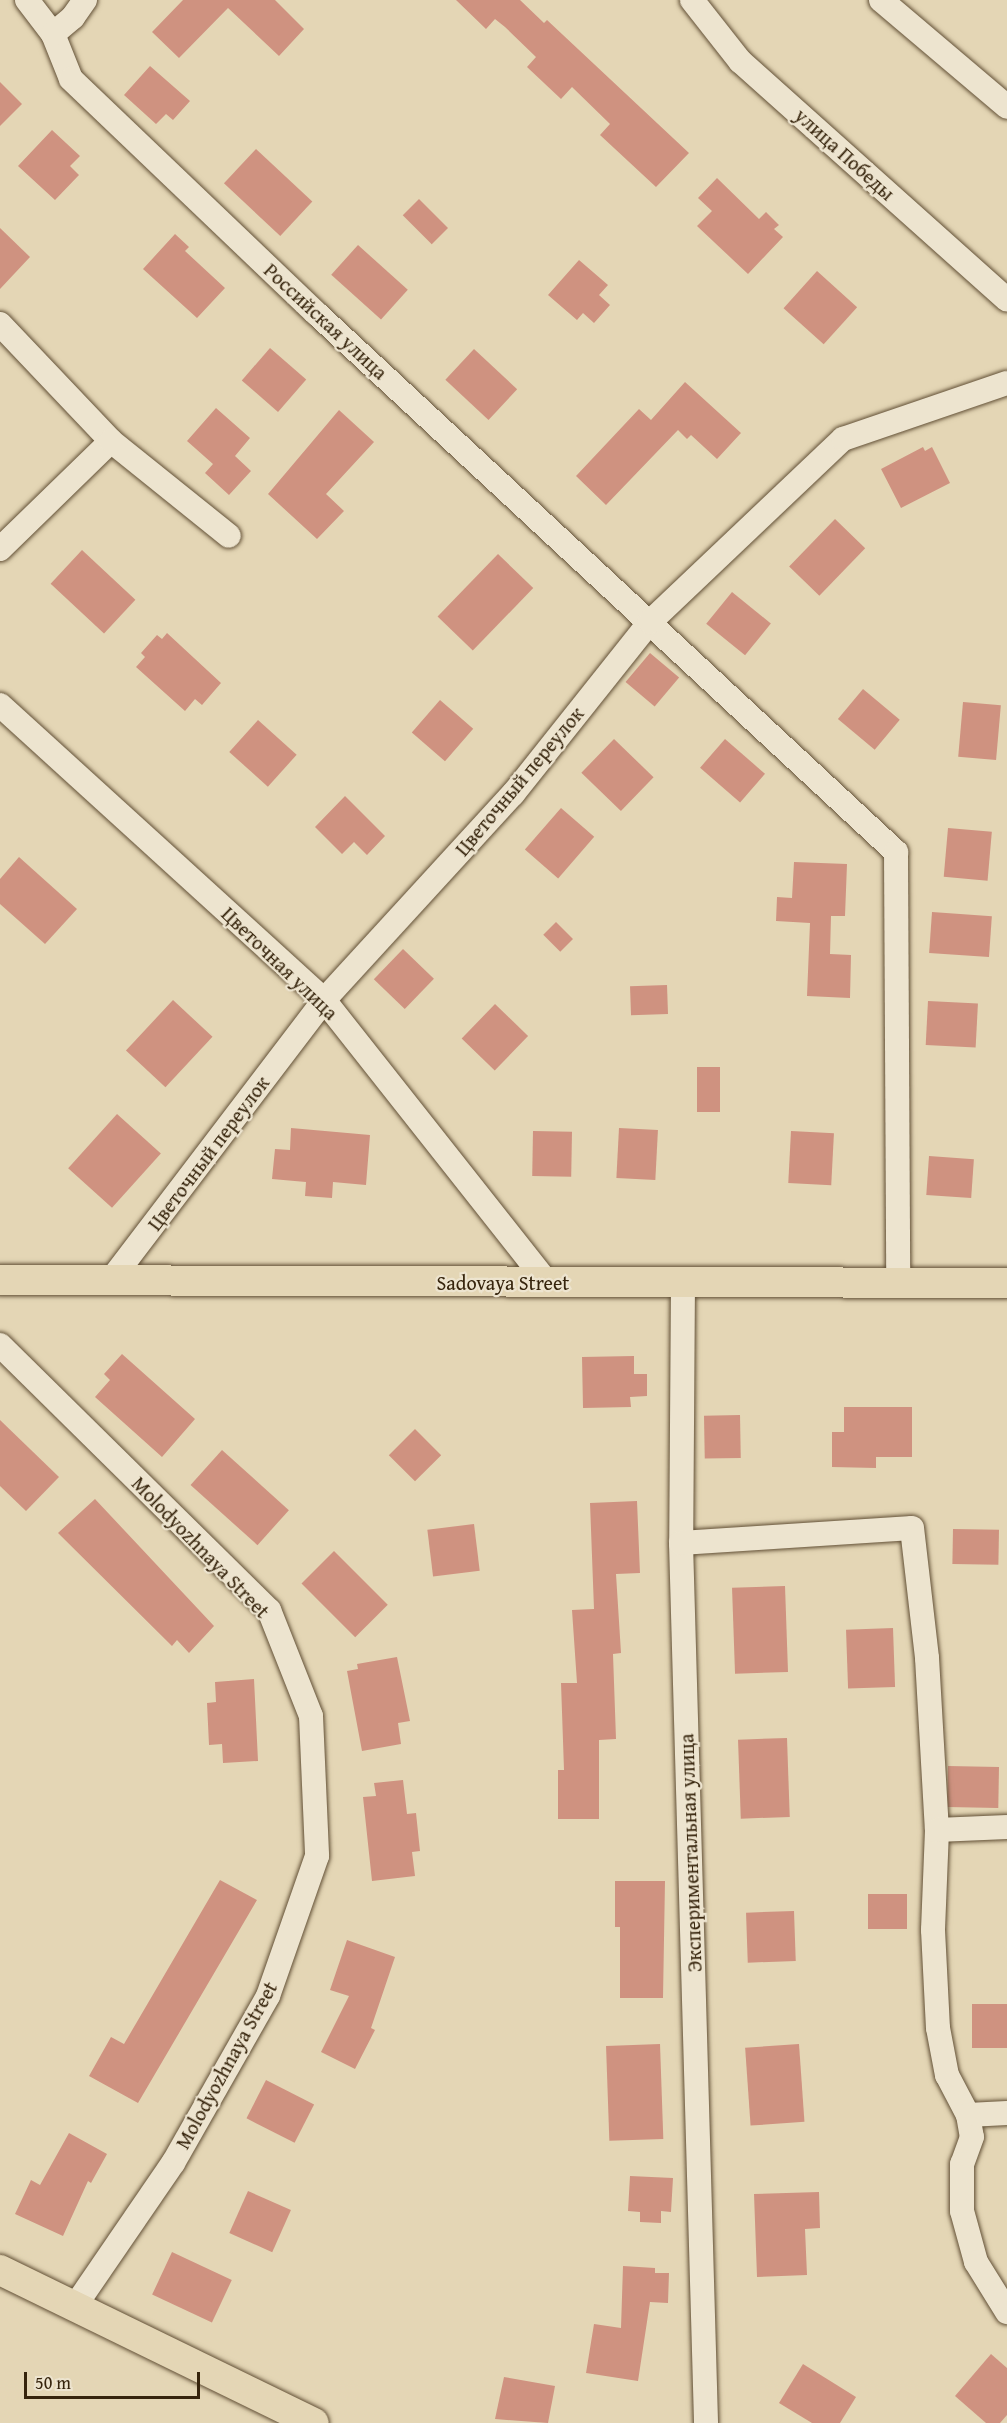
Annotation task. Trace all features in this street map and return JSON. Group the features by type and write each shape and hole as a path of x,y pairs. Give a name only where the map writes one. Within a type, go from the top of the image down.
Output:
{"main road":[{"name":"Sadovaya Street","path":"0,1280 1007,1283"},
{"path":"0,2270 314,2423"}],"street":[{"name":"Российская улица","path":"27,0 53,33 71,79 896,852 898,1283"},
{"path":"53,33 86,0"},
{"name":"улица Победы","path":"692,0 741,61 1007,300"},
{"path":"881,0 1007,107"},
{"path":"0,324 111,441 229,536"},
{"name":"Цветочный переулок","path":"111,1280 324,1000 513,794 650,622 843,439 1007,383"},
{"path":"0,549 111,441"},
{"name":"Цветочная улица","path":"0,705 324,1000 547,1282"},
{"name":"Экспериментальная улица","path":"683,1282 681,1543 706,2423"},
{"name":"Molodyozhnaya Street","path":"0,1346 269,1610 312,1716 317,1856 268,1996 172,2163 75,2306"},
{"path":"681,1543 912,1528 927,1658 937,1830 933,1930 938,2028 947,2075 968,2115 972,2137 962,2164 962,2211 975,2262 1007,2312"},
{"path":"937,1830 1007,1827"},
{"path":"968,2115 1007,2114"}],"building":[{"path":"183,0 275,0 304,29 279,56 228,8 179,58 152,32"},
{"path":"456,0 520,0 544,23 547,20 689,153 656,187 600,135 610,124 572,87 561,99 527,67 536,57 505,27 495,19 486,29"},
{"path":"150,66 190,101 173,120 166,114 156,124 124,95"},
{"path":"0,82 22,104 0,126"},
{"path":"52,130 80,156 70,166 79,175 55,200 18,166"},
{"path":"256,149 312,202 280,236 224,183"},
{"path":"717,178 759,219 766,212 779,225 774,229 783,237 748,274 697,226 712,211 698,198"},
{"path":"419,199 448,228 432,244 403,215"},
{"path":"0,228 30,257 0,289"},
{"path":"175,234 189,247 185,251 225,288 197,318 143,269"},
{"path":"358,245 408,290 381,320 331,275"},
{"path":"579,260 608,285 599,295 610,305 594,323 583,313 577,320 548,295"},
{"path":"817,271 857,307 824,344 784,308"},
{"path":"270,348 306,379 278,412 242,380"},
{"path":"474,349 517,389 489,420 445,380"},
{"path":"685,382 741,433 717,459 691,435 687,439 678,430 606,505 576,476 639,409 651,420"},
{"path":"216,408 250,438 235,456 251,471 229,495 205,473 213,464 187,441"},
{"path":"339,410 374,442 326,494 344,511 317,539 268,494"},
{"path":"923,447 925,451 932,447 950,483 901,508 881,469"},
{"path":"835,519 865,548 819,596 789,566"},
{"path":"82,550 135,600 104,633 51,584"},
{"path":"498,554 533,588 473,651 438,617"},
{"path":"732,592 771,623 745,655 706,624"},
{"path":"167,633 221,683 202,705 195,699 185,711 136,667 145,657 141,653 157,635 162,639"},
{"path":"650,653 679,677 655,707 626,682"},
{"path":"863,689 900,720 875,750 838,719"},
{"path":"440,700 473,729 445,761 412,732"},
{"path":"963,702 1001,705 996,760 958,757"},
{"path":"258,720 297,755 268,787 229,752"},
{"path":"614,739 654,777 621,811 581,773"},
{"path":"725,739 765,774 740,802 700,768"},
{"path":"345,796 385,836 367,855 354,842 342,854 315,827"},
{"path":"561,808 594,837 558,878 525,850"},
{"path":"948,828 992,832 988,881 944,877"},
{"path":"19,857 77,909 45,944 0,904 0,879"},
{"path":"794,862 847,864 845,916 831,916 830,954 851,955 850,998 807,996 810,923 776,921 777,897 792,898"},
{"path":"932,912 992,916 989,957 929,953"},
{"path":"556,922 573,939 560,952 543,935"},
{"path":"403,949 434,979 405,1009 374,979"},
{"path":"667,985 668,1014 631,1015 630,986"},
{"path":"173,1000 212,1037 165,1087 126,1050"},
{"path":"928,1001 978,1004 976,1048 926,1045"},
{"path":"495,1004 528,1036 495,1070 462,1039"},
{"path":"697,1067 720,1067 720,1112 697,1112"},
{"path":"117,1114 161,1153 112,1208 68,1168"},
{"path":"291,1128 370,1135 366,1185 333,1182 332,1198 305,1196 306,1182 272,1179 275,1149 290,1150"},
{"path":"619,1128 658,1130 655,1180 616,1178"},
{"path":"533,1131 572,1132 571,1177 532,1176"},
{"path":"791,1131 834,1133 831,1185 788,1183"},
{"path":"929,1156 974,1159 971,1198 926,1195"},
{"path":"122,1354 195,1419 162,1457 95,1397 110,1380 104,1374"},
{"path":"634,1356 634,1374 647,1374 647,1396 630,1397 631,1407 583,1408 582,1357"},
{"path":"844,1407 912,1407 912,1457 876,1457 876,1468 832,1467 832,1432 844,1432"},
{"path":"740,1415 741,1458 705,1459 704,1416"},
{"path":"0,1420 59,1477 26,1511 0,1486"},
{"path":"415,1429 441,1455 415,1481 389,1455"},
{"path":"222,1450 289,1510 257,1545 191,1485"},
{"path":"95,1499 214,1626 189,1653 177,1640 172,1646 58,1533"},
{"path":"637,1501 640,1573 616,1574 621,1653 613,1654 616,1739 599,1740 599,1819 558,1819 558,1770 564,1770 561,1683 577,1683 572,1610 594,1609 590,1503"},
{"path":"474,1524 480,1571 433,1576 427,1530"},
{"path":"953,1529 999,1530 998,1565 952,1564"},
{"path":"334,1551 388,1605 355,1637 301,1584"},
{"path":"785,1586 788,1672 735,1674 732,1588"},
{"path":"893,1628 895,1687 848,1689 846,1630"},
{"path":"397,1657 410,1721 398,1723 401,1744 362,1751 347,1671 358,1669 357,1664"},
{"path":"254,1679 258,1761 223,1763 222,1744 209,1745 207,1703 216,1702 215,1682"},
{"path":"787,1738 790,1817 741,1819 738,1740"},
{"path":"948,1766 999,1767 998,1808 947,1807"},
{"path":"403,1780 407,1814 416,1813 420,1851 412,1852 415,1876 372,1881 363,1797 376,1796 374,1783"},
{"path":"220,1880 257,1900 138,2103 89,2076 111,2037 124,2044"},
{"path":"615,1881 665,1881 663,1998 620,1998 620,1927 615,1927"},
{"path":"868,1894 907,1894 907,1929 868,1929"},
{"path":"794,1911 796,1961 748,1963 746,1913"},
{"path":"347,1940 395,1957 371,2028 375,2030 355,2069 321,2052 349,1996 330,1990"},
{"path":"972,2004 1007,2004 1007,2048 972,2048"},
{"path":"660,2044 663,2139 609,2141 606,2046"},
{"path":"799,2044 804,2122 751,2126 745,2048"},
{"path":"266,2080 314,2105 295,2143 246,2118"},
{"path":"69,2133 107,2154 91,2183 88,2181 63,2236 15,2214 31,2180 40,2185"},
{"path":"630,2176 673,2178 671,2212 661,2211 661,2223 640,2222 640,2212 628,2211"},
{"path":"248,2191 291,2210 272,2252 229,2233"},
{"path":"819,2192 820,2228 805,2229 807,2275 757,2277 754,2194"},
{"path":"172,2252 232,2280 212,2322 152,2295"},
{"path":"623,2266 655,2268 655,2273 669,2273 668,2303 650,2302 638,2381 586,2373 594,2324 621,2328"},
{"path":"991,2354 1007,2368 1007,2415 1000,2423 986,2423 955,2396"},
{"path":"803,2364 856,2397 840,2423 812,2423 779,2403"},
{"path":"504,2377 555,2386 548,2423 495,2419"}]}
